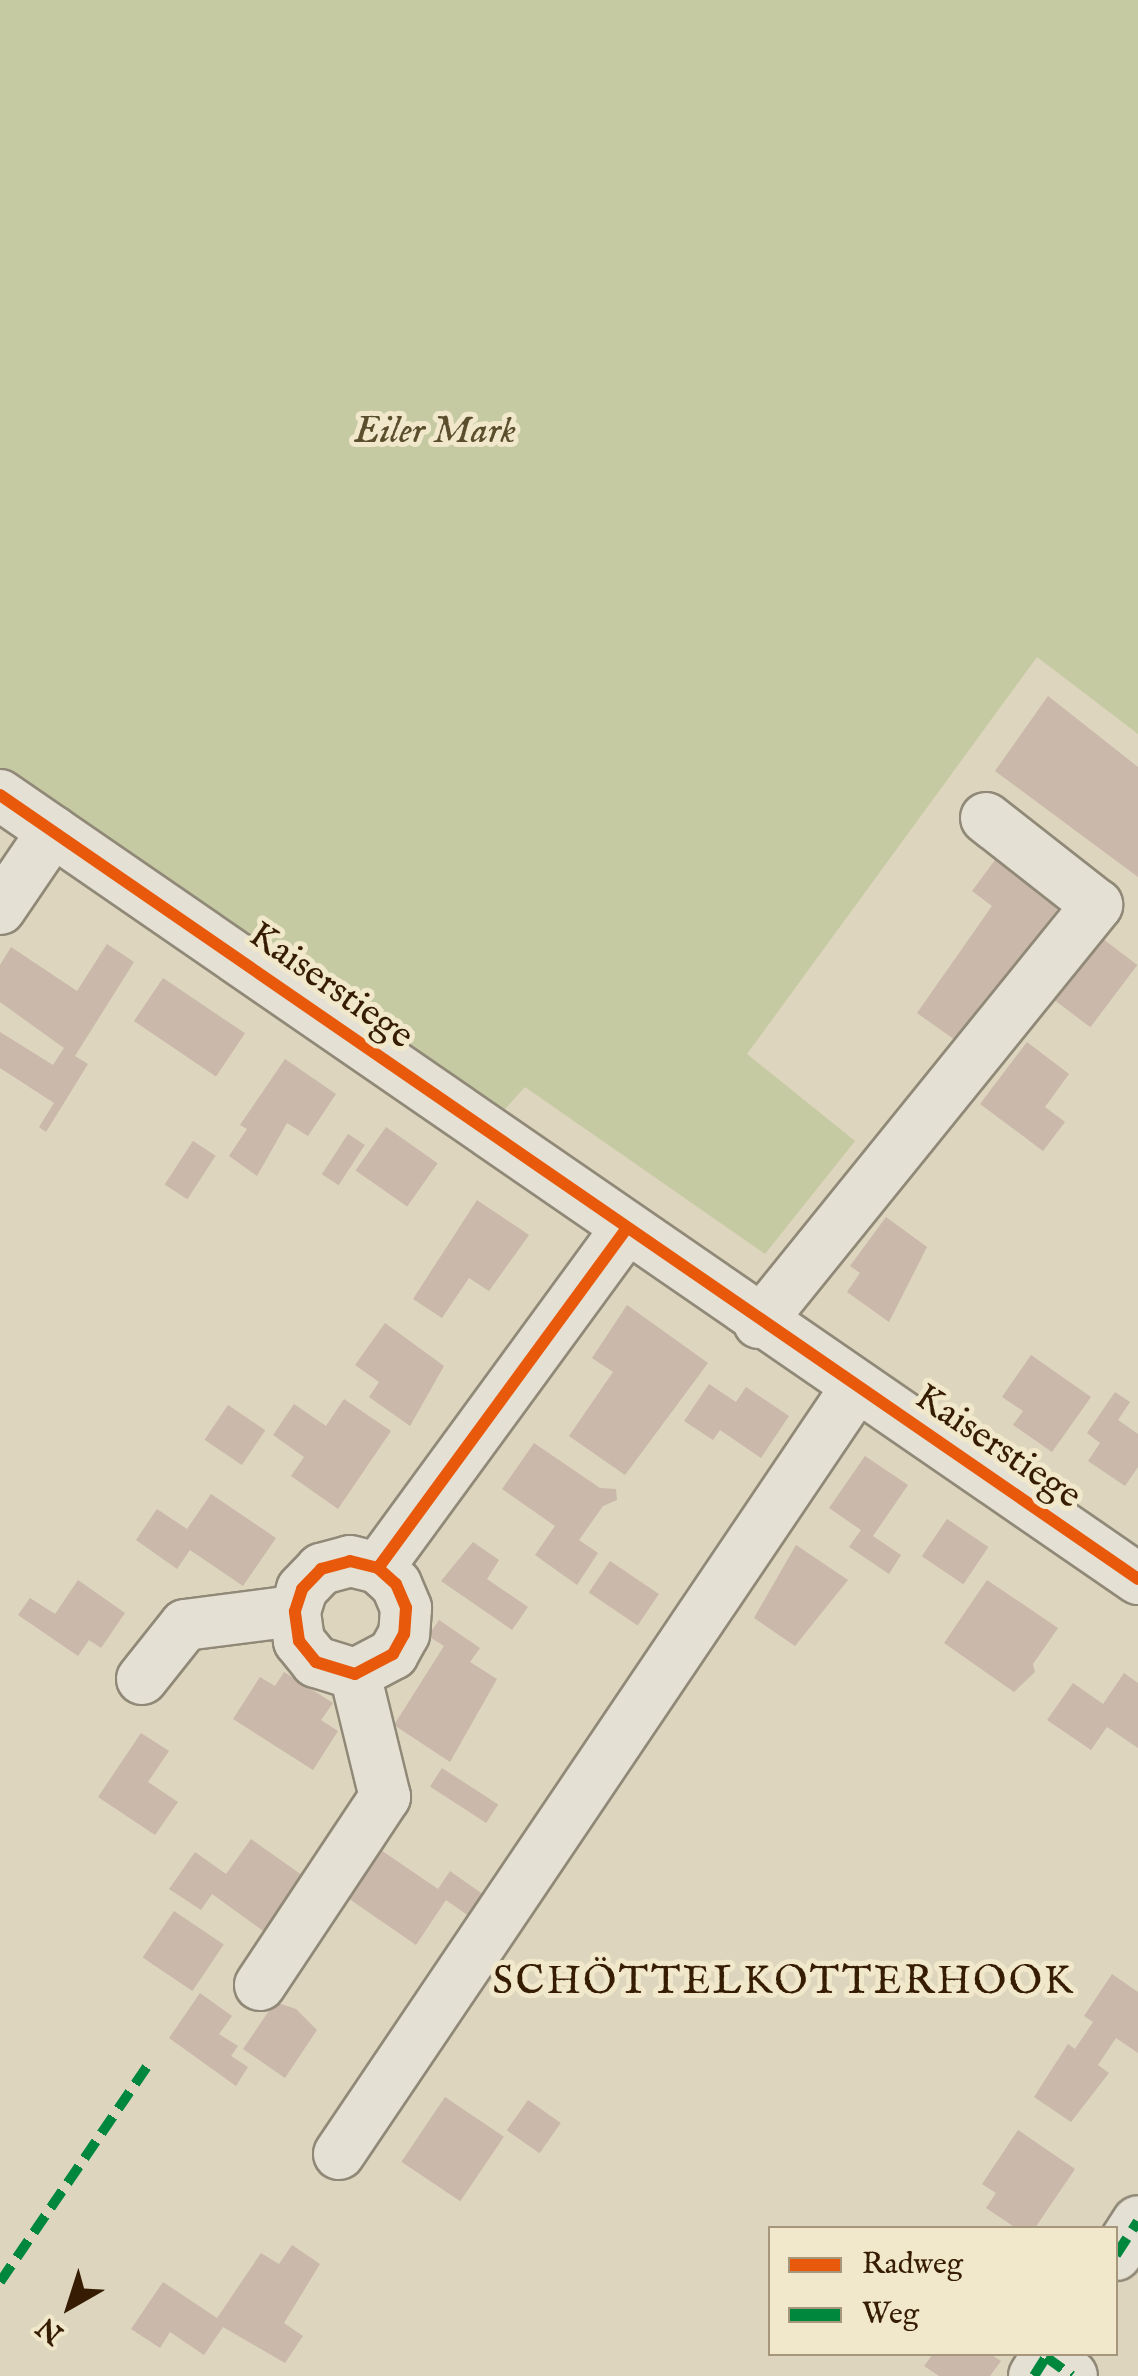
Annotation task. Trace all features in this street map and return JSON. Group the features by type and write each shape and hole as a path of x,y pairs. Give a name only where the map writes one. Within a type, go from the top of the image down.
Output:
{"street":[{"name":"Kaiserstiege","path":"0,795 855,1389 1134,1567"},
{"path":"759,1323 1097,905 986,818"},
{"path":"0,909 53,832"},
{"path":"378,1568 626,1228"},
{"path":"339,2154 855,1389"},
{"path":"350,1561 378,1568 396,1584 406,1608 404,1634 385,1661 355,1674 316,1662 299,1641 294,1611 302,1588 321,1569 350,1561"},
{"path":"142,1679 185,1625 294,1611"},
{"path":"260,1985 385,1796 355,1674"},
{"path":"1118,2252 1138,2221"}],"green space":[{"name":"Eiler Mark","path":"0,0 1138,0 1138,734 1037,657 747,1054 855,1141 765,1254 525,1087 495,1120 0,769"}],"building":[{"path":"1048,696 1138,767 1138,877 995,771"},
{"path":"1001,852 1065,898 962,1045 917,1013 992,906 972,891"},
{"path":"1099,936 1137,965 1090,1027 1052,998"},
{"path":"107,944 134,962 75,1056 88,1064 46,1132 39,1127 54,1103 0,1068 0,1032 53,1065 64,1048 0,1002 0,965 11,947 77,991"},
{"path":"163,978 245,1033 216,1076 134,1021"},
{"path":"1027,1042 1069,1074 1045,1107 1065,1122 1043,1151 980,1104"},
{"path":"285,1059 336,1094 308,1136 287,1123 257,1176 229,1156 247,1129 240,1125"},
{"path":"386,1127 438,1163 407,1207 356,1170"},
{"path":"348,1134 365,1145 339,1185 322,1174"},
{"path":"193,1141 216,1156 187,1199 165,1185"},
{"path":"477,1200 529,1235 489,1291 469,1278 442,1318 413,1299"},
{"path":"886,1217 927,1247 889,1322 847,1292 860,1273 850,1266"},
{"path":"627,1305 708,1363 625,1475 569,1436 613,1372 592,1358"},
{"path":"385,1323 444,1366 410,1426 369,1397 379,1382 355,1365"},
{"path":"1031,1355 1091,1397 1052,1452 1013,1425 1023,1411 1002,1397"},
{"path":"709,1384 736,1402 746,1387 789,1416 761,1458 720,1430 713,1440 684,1421"},
{"path":"1115,1392 1130,1402 1118,1420 1138,1434 1138,1467 1125,1486 1088,1461 1100,1443 1087,1433"},
{"path":"344,1399 391,1431 338,1509 291,1476 304,1457 273,1435 294,1404 326,1426"},
{"path":"228,1405 265,1430 242,1465 205,1440"},
{"path":"534,1443 600,1488 616,1489 617,1500 603,1506 579,1540 598,1553 577,1585 535,1555 555,1526 502,1489"},
{"path":"865,1456 908,1485 873,1536 901,1555 889,1574 849,1547 861,1530 829,1508"},
{"path":"211,1494 276,1538 243,1586 190,1550 177,1569 136,1540 157,1509 187,1529"},
{"path":"947,1519 988,1547 963,1584 922,1556"},
{"path":"473,1542 499,1560 487,1579 528,1607 512,1630 441,1581"},
{"path":"796,1545 848,1580 795,1646 754,1618"},
{"path":"610,1561 659,1594 638,1625 589,1593"},
{"path":"78,1580 125,1613 101,1648 89,1640 78,1656 18,1615 30,1598 55,1614"},
{"path":"987,1580 1058,1628 1033,1664 1035,1672 1014,1692 944,1643"},
{"path":"439,1620 480,1648 470,1662 497,1679 450,1762 394,1725 444,1646 428,1636"},
{"path":"284,1672 333,1703 321,1720 338,1731 313,1770 233,1719 260,1677 275,1686"},
{"path":"1124,1673 1138,1683 1138,1748 1107,1727 1091,1750 1047,1720 1073,1683 1103,1704"},
{"path":"141,1733 169,1751 148,1782 178,1802 155,1835 98,1797"},
{"path":"442,1768 498,1804 486,1823 430,1786"},
{"path":"251,1839 306,1878 266,1933 212,1894 201,1910 169,1889 195,1852 226,1874"},
{"path":"375,1846 438,1889 450,1871 491,1900 476,1921 446,1900 416,1945 342,1894"},
{"path":"174,1911 224,1945 192,1991 143,1957"},
{"path":"1112,1974 1138,1992 1138,2053 1116,2038 1098,2065 1109,2073 1071,2122 1034,2097 1068,2044 1075,2049 1093,2022 1084,2016"},
{"path":"200,1993 232,2016 219,2034 238,2046 231,2056 248,2067 236,2086 169,2038"},
{"path":"275,2002 296,2009 317,2030 285,2078 243,2049"},
{"path":"445,2097 504,2137 460,2201 401,2162"},
{"path":"528,2100 561,2123 540,2153 507,2130"},
{"path":"1018,2130 1075,2169 1036,2226 1013,2226 986,2208 996,2193 982,2184"},
{"path":"292,2245 320,2264 284,2323 303,2336 285,2363 223,2327 204,2355 170,2332 160,2348 131,2329 163,2282 217,2318 261,2253 279,2264"},
{"path":"932,2356 993,2356 1001,2361 990,2376 939,2376 924,2366"}],"marked path":[{"path":"0,2282 150,2062"},
{"path":"1118,2252 1138,2221"},
{"path":"1034,2376 1046,2357 1072,2376"}],"cycle path":[{"path":"0,795 1138,1579"},
{"path":"378,1568 396,1584 406,1608 404,1634 393,1654 355,1674 316,1662 299,1641 295,1611 302,1589 321,1569 350,1561 378,1568 627,1228"}],"district":[{"name":"SCHÖTTELKOTTERHOOK","path":"784,1983"}]}
